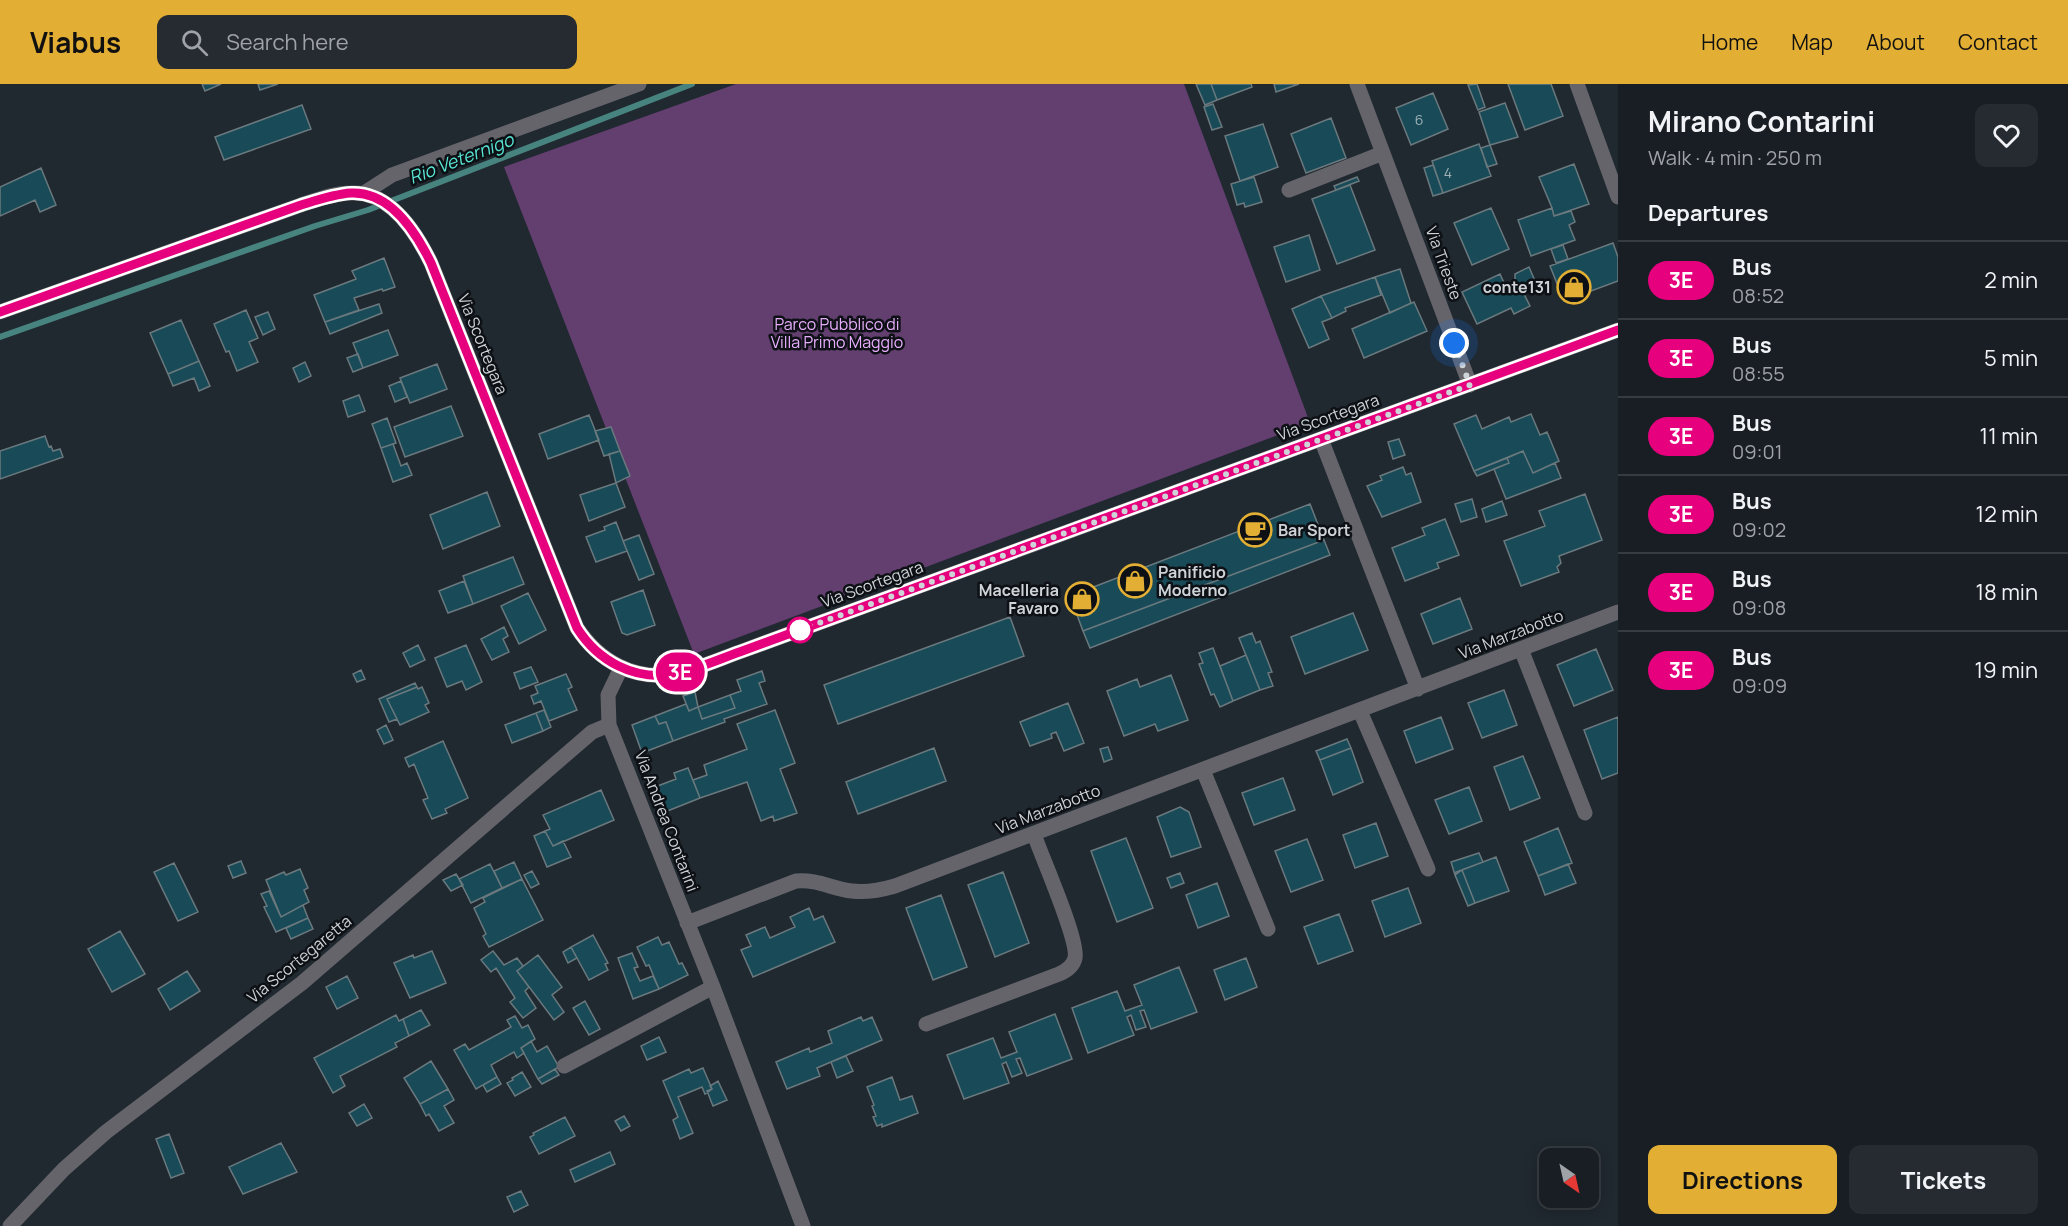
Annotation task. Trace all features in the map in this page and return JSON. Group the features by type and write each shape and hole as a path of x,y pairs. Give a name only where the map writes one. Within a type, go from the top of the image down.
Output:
{"street":[{"path":"0,312 301,205 341,194 370,196 392,175 639,84"},
{"name":"Via Trieste","path":"1358,84 1470,385"},
{"path":"1577,84 1618,197"},
{"path":"1289,190 1383,153"},
{"name":"Via Scortegara","path":"370,196 399,214 423,246 577,628 595,651 621,668 657,675 676,674 745,650 1618,330"},
{"path":"1321,439 1418,689"},
{"name":"Via Marzabotto","path":"687,923 796,881 815,881 853,892 881,890 1618,612"},
{"path":"1521,649 1585,813"},
{"name":"Via Andrea Contarini","path":"621,668 608,695 609,725 713,987 802,1226"},
{"path":"1360,711 1428,869"},
{"name":"Via Scortegaretta","path":"12,1225 64,1169 106,1132 302,983 592,732 609,725"},
{"path":"1203,770 1268,929"},
{"path":"927,1024 1059,974 1073,964 1076,956 1072,936 1034,834"},
{"path":"564,1066 713,987"}],"green space":[{"name":"Parco Pubblico di Villa Primo Maggio","path":"736,84 1184,84 1310,423 694,654 504,167"}],"building":[{"path":"202,84 221,84 205,91"},
{"path":"258,84 278,84 260,90"},
{"path":"1196,84 1211,84 1217,100 1205,105"},
{"path":"1211,84 1251,84 1252,87 1217,100"},
{"path":"1274,84 1299,84 1276,92"},
{"path":"1477,84 1485,107 1478,110 1468,85"},
{"path":"1508,84 1551,84 1563,116 1525,130"},
{"path":"1433,93 1448,129 1411,145 1396,108"},
{"path":"1505,103 1518,137 1490,145 1479,112"},
{"path":"1213,104 1222,127 1212,130 1204,107"},
{"path":"302,105 311,129 224,160 215,137"},
{"path":"1331,118 1346,158 1306,173 1291,134"},
{"path":"1263,124 1278,167 1240,181 1225,136"},
{"path":"1479,144 1491,176 1443,193 1432,161"},
{"path":"1490,145 1497,164 1487,167 1481,148"},
{"path":"1574,164 1589,204 1554,216 1539,177"},
{"path":"1433,165 1443,193 1433,196 1424,168"},
{"path":"41,168 56,205 40,212 35,200 0,216 0,187"},
{"path":"1254,177 1262,202 1245,207 1244,203 1237,205 1231,184"},
{"path":"1357,177 1359,181 1336,190 1334,186"},
{"path":"1350,185 1375,250 1337,264 1312,199"},
{"path":"1491,208 1509,249 1472,265 1454,223"},
{"path":"1552,208 1554,216 1571,211 1575,222 1569,225 1575,240 1531,256 1518,220"},
{"path":"1309,235 1320,270 1286,282 1274,247"},
{"path":"1613,243 1618,257 1618,281 1564,301 1550,266"},
{"path":"1563,245 1568,259 1556,263 1551,249"},
{"path":"384,258 395,287 354,298 359,310 325,322 314,295 356,279 352,271"},
{"path":"1529,267 1535,281 1521,288 1530,306 1514,314 1511,308 1477,324 1462,292 1500,274 1505,285 1515,281 1515,274"},
{"path":"1400,269 1411,303 1390,313 1375,277"},
{"path":"1375,277 1381,295 1345,308 1346,311 1332,318 1321,296"},
{"path":"1321,296 1332,318 1322,322 1329,339 1309,348 1292,309"},
{"path":"1414,302 1427,331 1364,358 1352,329"},
{"path":"379,304 382,313 330,334 325,322"},
{"path":"246,310 258,338 249,342 258,362 237,371 214,324"},
{"path":"268,312 275,329 263,335 255,317"},
{"path":"181,320 199,361 168,374 150,333"},
{"path":"388,330 398,355 363,368 353,343"},
{"path":"358,354 363,368 353,372 347,358"},
{"path":"199,361 210,386 199,391 194,378 173,386 168,374"},
{"path":"305,362 311,376 299,382 293,368"},
{"path":"437,364 447,389 410,403 400,378"},
{"path":"401,381 407,397 395,402 389,386"},
{"path":"359,395 365,411 348,417 343,401"},
{"path":"451,406 463,436 405,457 394,427"},
{"path":"1531,414 1540,435 1547,432 1559,461 1533,473 1523,451 1474,471 1454,424 1476,415 1482,429 1509,417 1511,422"},
{"path":"589,415 599,440 548,459 539,434"},
{"path":"387,418 396,443 381,448 372,424"},
{"path":"611,427 620,451 604,456 595,431"},
{"path":"45,436 49,447 51,446 53,451 60,449 63,457 0,479 0,451"},
{"path":"1399,439 1405,455 1393,459 1388,442"},
{"path":"393,444 401,466 407,463 412,475 393,482 381,448"},
{"path":"620,451 630,476 616,483 609,454"},
{"path":"1523,451 1533,473 1555,463 1561,478 1506,499 1494,469 1509,463 1507,458"},
{"path":"1507,458 1509,463 1477,476 1474,471"},
{"path":"1403,467 1406,475 1411,473 1421,502 1382,517 1367,486 1382,480 1380,476"},
{"path":"616,483 625,507 589,521 580,495"},
{"path":"487,492 500,526 443,549 430,515"},
{"path":"1585,494 1602,540 1559,556 1561,563 1557,567 1559,572 1521,586 1504,541 1545,526 1539,511"},
{"path":"1472,499 1477,517 1461,522 1455,504"},
{"path":"1502,501 1507,515 1486,522 1482,509"},
{"path":"1310,504 1324,540 1083,631 1070,596"},
{"path":"1445,519 1459,555 1437,563 1439,568 1405,581 1392,548 1425,535 1422,528"},
{"path":"616,522 627,551 596,562 586,537 605,530 604,527"},
{"path":"639,535 654,574 639,580 623,541"},
{"path":"1324,540 1330,555 1090,648 1083,631"},
{"path":"513,557 524,584 473,604 463,576"},
{"path":"464,581 473,604 448,613 439,591"},
{"path":"643,590 655,625 627,635 622,633 611,602"},
{"path":"528,593 546,630 519,644 501,606"},
{"path":"1460,598 1472,629 1433,644 1421,614"},
{"path":"1353,613 1368,650 1305,674 1291,637"},
{"path":"1010,617 1024,656 838,724 824,685"},
{"path":"504,627 508,636 503,639 509,652 492,660 481,639"},
{"path":"1252,633 1256,643 1260,641 1272,672 1268,673 1273,686 1260,690 1239,638"},
{"path":"418,645 425,660 410,667 403,653"},
{"path":"466,645 482,682 466,690 462,681 447,687 435,658"},
{"path":"1213,648 1233,701 1220,707 1214,694 1211,695 1199,664 1203,663 1199,653"},
{"path":"1596,649 1613,690 1574,706 1557,665"},
{"path":"1246,655 1260,690 1233,701 1220,666"},
{"path":"531,667 538,682 520,689 514,673"},
{"path":"361,670 365,679 357,682 353,674"},
{"path":"762,671 765,681 759,683 767,704 724,719 725,722 673,741 666,722 659,724 655,716 686,704 689,711 698,707 702,719 735,708 730,695 741,691 737,680"},
{"path":"566,674 572,687 568,689 577,710 549,721 541,701 534,704 531,696 538,693 535,686"},
{"path":"1171,675 1188,720 1158,731 1155,724 1124,736 1107,691 1137,679 1140,687"},
{"path":"415,683 417,687 387,699 397,719 389,722 379,699"},
{"path":"417,687 418,689 422,687 429,703 425,705 429,712 400,725 387,699"},
{"path":"1504,690 1517,725 1482,738 1468,703"},
{"path":"695,692 698,707 689,711 683,696"},
{"path":"730,695 735,708 702,719 698,707"},
{"path":"1068,703 1084,743 1064,751 1056,732 1051,734 1052,738 1030,746 1020,722"},
{"path":"544,710 551,727 543,731 536,713"},
{"path":"775,710 795,763 780,769 797,813 774,821 773,816 761,821 747,782 700,798 693,780 707,775 704,765 747,749 737,724"},
{"path":"536,713 543,731 512,743 505,725"},
{"path":"655,716 659,724 666,722 673,741 642,753 632,725"},
{"path":"1441,717 1453,749 1416,763 1404,731"},
{"path":"1618,717 1618,773 1602,779 1584,730"},
{"path":"386,725 393,740 384,744 377,730"},
{"path":"1347,739 1351,748 1320,760 1316,751"},
{"path":"443,741 468,798 445,809 447,813 432,819 423,800 428,798 414,764 409,767 405,758"},
{"path":"1108,747 1112,759 1104,762 1100,749"},
{"path":"934,748 946,781 858,814 846,782"},
{"path":"1351,748 1363,782 1333,795 1320,760"},
{"path":"1523,756 1540,798 1510,810 1494,767"},
{"path":"688,768 700,798 665,812 655,787 676,779 674,773"},
{"path":"1283,778 1295,810 1254,825 1242,793"},
{"path":"1469,787 1482,821 1449,834 1435,800"},
{"path":"601,790 614,820 553,846 545,831 550,829 543,815"},
{"path":"1180,807 1189,812 1201,847 1171,857 1157,817"},
{"path":"1376,823 1388,856 1355,868 1343,835"},
{"path":"1558,828 1572,863 1538,876 1524,842"},
{"path":"545,831 553,846 563,841 571,857 547,867 534,836"},
{"path":"1126,838 1153,908 1117,922 1091,851"},
{"path":"1307,839 1323,880 1291,892 1275,851"},
{"path":"1479,853 1483,862 1456,872 1455,875 1451,862"},
{"path":"1496,857 1509,891 1475,903 1462,870"},
{"path":"241,861 246,873 233,878 228,866"},
{"path":"514,862 522,879 502,888 494,871"},
{"path":"174,863 198,912 178,921 154,872"},
{"path":"490,864 502,888 471,903 459,879"},
{"path":"1568,864 1576,883 1545,895 1538,876"},
{"path":"300,869 308,888 304,890 309,902 281,917 266,880 284,872 286,875"},
{"path":"1462,870 1475,903 1468,906 1455,875"},
{"path":"532,871 539,884 531,888 524,875"},
{"path":"1003,872 1029,943 995,957 968,885"},
{"path":"1180,873 1184,883 1171,888 1167,878"},
{"path":"456,874 463,885 451,891 443,880"},
{"path":"522,879 543,920 489,947 483,936 486,934 474,908 485,902 483,898"},
{"path":"1217,883 1229,916 1198,928 1186,895"},
{"path":"1408,888 1421,923 1385,937 1372,901"},
{"path":"269,891 281,917 303,905 308,918 276,932 264,907 267,906 261,894"},
{"path":"941,895 967,967 933,980 906,908"},
{"path":"809,908 814,920 823,916 835,942 753,977 741,950 751,946 746,935 765,927 770,938 795,927 790,917"},
{"path":"1339,914 1353,951 1318,964 1304,927"},
{"path":"308,918 313,929 291,939 286,928"},
{"path":"120,931 145,974 112,992 88,949"},
{"path":"593,935 608,963 605,964 608,970 589,980 571,947"},
{"path":"658,937 662,945 669,942 679,964 682,963 688,975 659,989 649,965 646,966 637,947"},
{"path":"571,947 577,958 568,963 563,952"},
{"path":"432,951 446,983 410,998 394,963 413,955 414,958"},
{"path":"493,951 504,965 517,958 523,966 517,971 529,987 525,991 536,1008 523,1018 510,1002 515,998 496,968 491,972 481,960"},
{"path":"632,953 638,967 634,968 640,981 653,976 659,989 633,999 618,958"},
{"path":"538,955 562,987 552,995 564,1012 554,1020 517,971"},
{"path":"1246,958 1257,987 1225,1000 1214,970"},
{"path":"1179,967 1197,1012 1151,1029 1144,1010 1140,1011 1146,1027 1136,1030 1131,1015 1127,1017 1134,1035 1088,1053 1072,1008 1117,991 1125,1011 1142,1005 1134,985"},
{"path":"187,971 200,991 170,1010 158,989"},
{"path":"347,976 358,998 337,1009 326,987"},
{"path":"585,1001 600,1029 589,1035 573,1008"},
{"path":"421,1010 430,1025 409,1036 403,1019"},
{"path":"1055,1014 1072,1059 1027,1076 1020,1058 1016,1059 1022,1073 1012,1077 1006,1062 1002,1064 1009,1083 964,1099 947,1055 993,1038 1001,1058 1017,1052 1009,1032"},
{"path":"396,1015 399,1021 403,1019 409,1036 395,1043 397,1047 340,1076 345,1086 333,1093 314,1058"},
{"path":"515,1016 522,1028 528,1025 535,1039 521,1048 524,1053 517,1058 514,1052 491,1065 497,1077 476,1089 454,1050 465,1044 469,1050 511,1027 507,1020"},
{"path":"861,1017 863,1021 872,1017 882,1040 817,1068 820,1076 787,1089 776,1062 809,1048 810,1052 832,1043 828,1031"},
{"path":"659,1037 666,1052 647,1060 641,1046"},
{"path":"531,1041 537,1052 547,1046 559,1067 538,1079 521,1048"},
{"path":"846,1056 853,1071 837,1078 831,1062"},
{"path":"431,1061 448,1089 420,1104 404,1078"},
{"path":"703,1068 712,1089 705,1094 702,1087 678,1097 693,1133 680,1139 673,1120 678,1117 663,1081 689,1069 691,1073"},
{"path":"555,1069 559,1075 542,1084 538,1079"},
{"path":"522,1072 531,1087 515,1096 507,1083"},
{"path":"497,1077 501,1084 487,1092 483,1085"},
{"path":"892,1077 900,1100 912,1096 918,1113 882,1127 882,1124 877,1126 873,1117 876,1116 872,1106 874,1105 867,1087"},
{"path":"718,1081 727,1100 713,1106 707,1091 712,1089 710,1086"},
{"path":"448,1089 454,1100 444,1106 454,1123 439,1131 429,1114 426,1116 420,1104"},
{"path":"364,1104 372,1118 357,1126 349,1113"},
{"path":"624,1116 630,1126 621,1131 615,1121"},
{"path":"565,1117 575,1136 539,1154 530,1137 534,1135 533,1133"},
{"path":"169,1134 184,1173 171,1178 156,1139"},
{"path":"281,1143 297,1172 243,1194 229,1167"},
{"path":"610,1152 615,1164 575,1182 570,1170"},
{"path":"521,1191 528,1205 514,1212 507,1197"}],"waterway":[{"name":"Rio Veternigo","path":"0,337 315,226 368,210 692,84"}],"bus line":[{"name":"3E","path":"0,312 301,205 349,193 364,193 377,198 399,214 423,246 431,263 577,628 585,640 607,661 621,668 657,675 676,674 745,650 1618,330"}],"place":[{"name":"conte131","path":"1574,287"},
{"name":"Bar Sport","path":"1255,530"},
{"name":"Panificio Moderno","path":"1135,581"},
{"name":"Macelleria Favaro","path":"1082,599"}],"route":[{"path":"800,630 1470,385 1454,343"}]}
